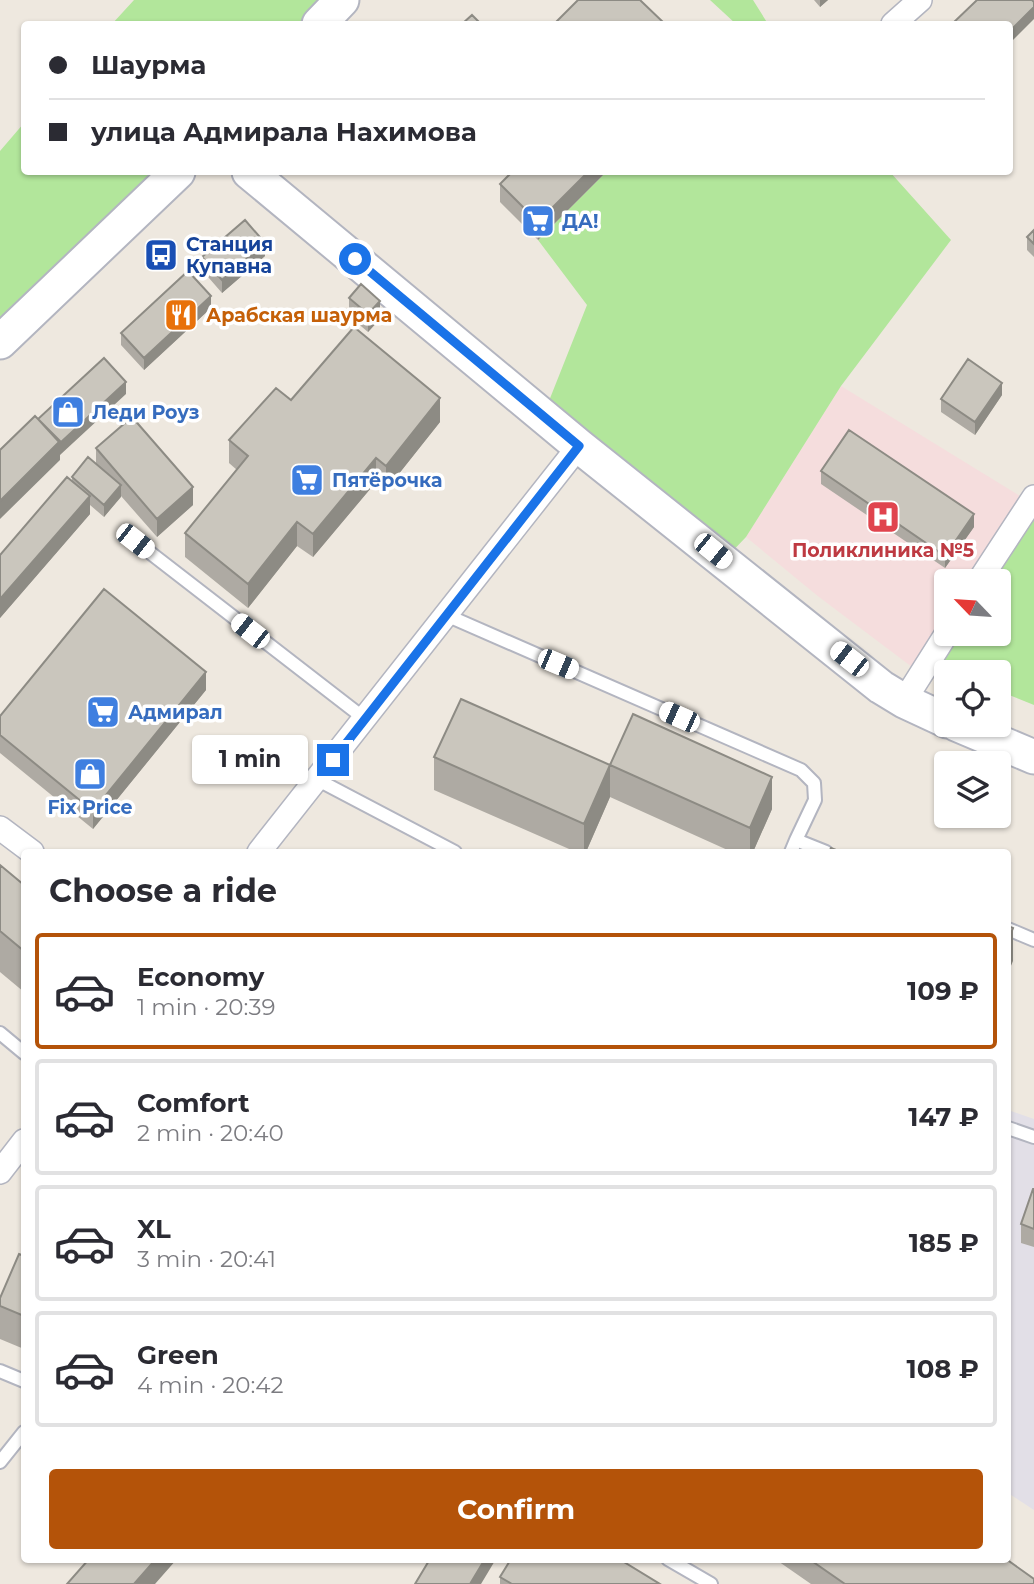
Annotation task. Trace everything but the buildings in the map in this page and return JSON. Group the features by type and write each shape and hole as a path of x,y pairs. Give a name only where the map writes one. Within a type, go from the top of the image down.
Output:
{"street":[{"path":"322,21 342,0"},
{"path":"896,21 920,0"},
{"path":"0,342 175,175"},
{"path":"253,175 579,446 881,687 934,715"},
{"path":"261,849 579,446"},
{"path":"987,569 1034,497"},
{"path":"905,701 939,646"},
{"path":"987,737 1034,757"},
{"path":"0,828 28,849"},
{"path":"0,1172 21,1146"}],"lane":[{"path":"135,541 365,719"},
{"path":"446,615 801,770 814,783 815,800 793,846"},
{"path":"318,780 449,849"},
{"path":"1011,930 1034,940"},
{"path":"0,1034 21,1051"},
{"path":"1011,1129 1034,1137"},
{"path":"0,1371 21,1380"},
{"path":"0,1462 21,1436"},
{"path":"675,1563 711,1584"}],"shaded area":[{"name":"Поликлиника №5","path":"841,386 1020,496 974,569 934,569 934,633 912,667 819,597 746,537"},
{"path":"1011,1111 1034,1119 1034,1510 1011,1495"}],"green space":[{"path":"134,0 342,0 322,21 115,21"},
{"path":"710,0 753,0 766,21 733,21"},
{"path":"21,126 21,175 175,175 0,342 0,151"},
{"path":"603,175 893,175 951,240 841,386 746,537 724,560 543,416 587,305 538,240"},
{"path":"1034,499 1034,705 1011,696 1011,660 934,660 934,663 929,661 939,646 1012,646 1012,569 987,569"}],"place":[{"name":"ДА!","path":"538,221"},
{"name":"Станция Купавна","path":"161,255"},
{"name":"Арабская шаурма","path":"181,315"},
{"name":"Леди Роуз","path":"68,412"},
{"name":"Пятёрочка","path":"307,480"},
{"name":"Поликлиника №5","path":"883,517"},
{"name":"Адмирал","path":"103,712"},
{"name":"Fix Price","path":"90,774"}],"route":[{"path":"333,760 579,446 355,259"}]}
